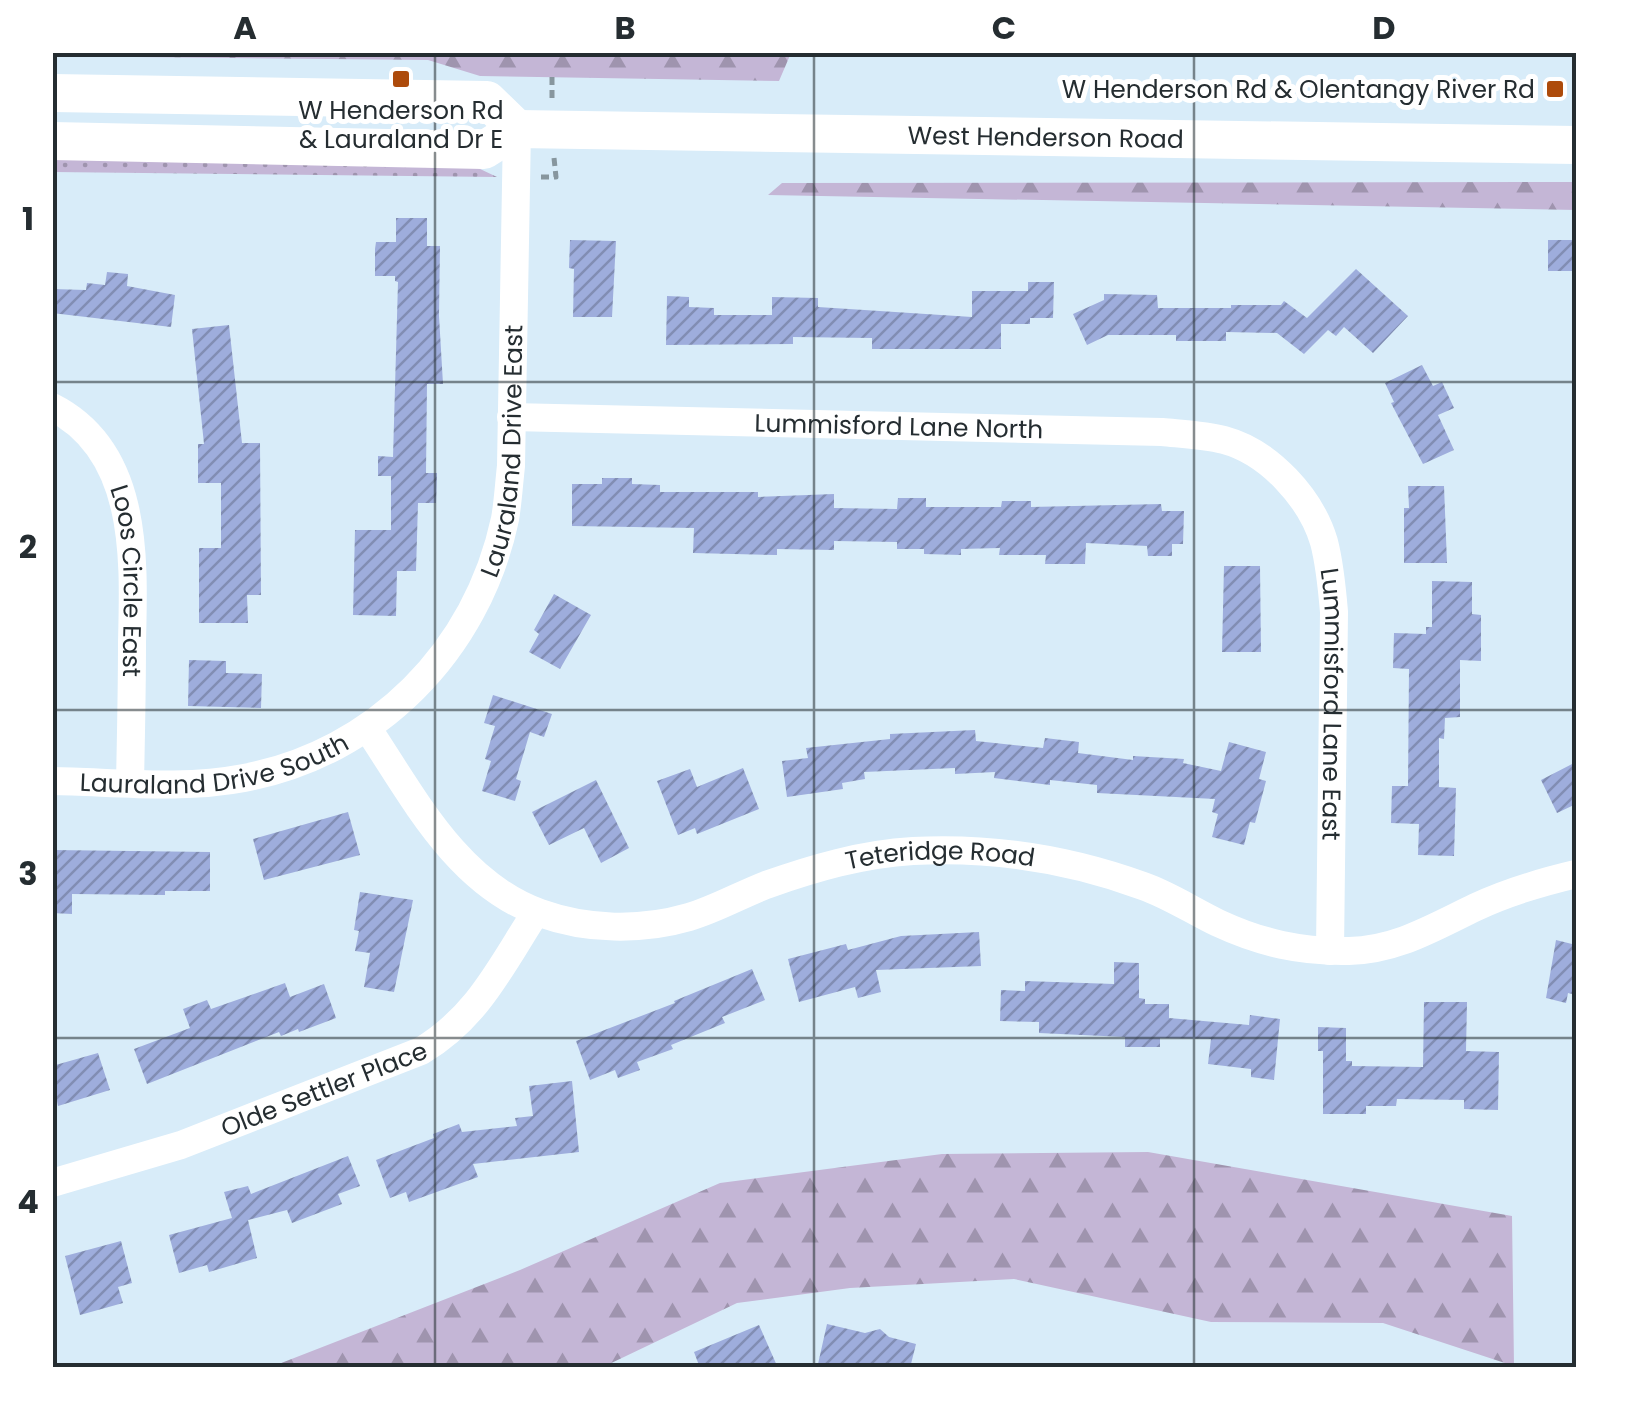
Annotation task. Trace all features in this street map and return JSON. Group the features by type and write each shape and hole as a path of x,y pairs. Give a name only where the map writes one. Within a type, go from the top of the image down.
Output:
{"main road":[{"path":"52,93 487,100 517,129"},
{"name":"West Henderson Road","path":"52,141 484,150 517,129 1576,145"}],"street":[{"name":"Lauraland Drive East","path":"368,729 424,679 451,648 473,611 505,519 511,466 517,129"},
{"name":"Loos Circle East","path":"52,407 73,418 94,438 123,494 131,536 133,587 130,782"},
{"name":"Lummisford Lane North","path":"511,417 1162,432 1224,440 1252,452 1278,471"},
{"name":"Lummisford Lane East","path":"1278,471 1304,501 1323,538 1330,572 1334,612 1330,951"},
{"name":"Lauraland Drive South","path":"52,781 196,784 240,779 284,770 368,729"},
{"name":"Teteridge Road","path":"368,729 455,854 488,884 536,912 588,925 654,924 690,916 764,886 840,862 914,851 978,851 1054,859 1147,887 1253,938 1282,947 1330,951 1398,943 1507,895 1576,874"},
{"name":"Olde Settler Place","path":"52,1182 182,1145 421,1052 450,1034 473,1010 536,912"}],"green space":[{"path":"134,52 791,53 779,81 480,76 428,60 134,57"},
{"path":"53,159 478,168 497,177 53,172"},
{"path":"1576,182 1576,210 768,195 782,183"},
{"path":"1148,1152 1512,1216 1514,1366 1383,1323 1211,1322 1014,1279 850,1288 737,1303 603,1367 271,1367 520,1270 720,1183 942,1154"}],"building":[{"path":"396,218 427,218 427,246 440,246 443,384 427,384 426,473 437,473 436,503 418,503 416,571 397,571 396,616 353,615 355,530 391,530 391,476 378,476 378,456 393,457 398,282 395,276 375,276 375,249 376,242 396,242"},
{"path":"570,240 616,241 612,317 573,317"},
{"path":"1548,240 1576,240 1576,271 1548,271"},
{"path":"1356,269 1408,316 1373,353 1344,327 1336,336 1328,330 1304,354 1277,333 1226,332 1226,341 1176,341 1176,335 1108,335 1087,345 1073,314 1104,300 1104,294 1157,295 1158,308 1231,308 1281,305 1284,301 1307,318"},
{"path":"107,272 128,274 127,286 175,295 171,327 52,313 52,289 86,290 87,283 105,285"},
{"path":"1028,282 1054,282 1053,318 1030,318 1030,324 1001,324 1001,349 872,349 872,338 793,337 793,344 666,345 667,296 689,297 689,307 714,308 714,315 772,315 772,297 818,298 818,307 972,317 972,291 1028,291"},
{"path":"229,325 242,443 260,443 261,595 247,595 248,623 199,623 199,548 221,548 221,483 198,483 198,444 204,444 192,329"},
{"path":"1422,365 1433,386 1442,382 1454,408 1438,415 1454,450 1423,464 1391,403 1394,402 1385,383"},
{"path":"602,478 632,478 632,484 660,485 660,492 758,492 758,497 834,494 834,508 897,509 898,498 926,498 926,507 1001,507 1002,501 1031,501 1031,507 1161,504 1162,511 1184,511 1183,544 1172,544 1172,556 1148,556 1147,546 1086,543 1085,564 1045,564 1046,555 999,555 1000,548 961,549 961,555 924,554 924,549 897,549 897,542 834,541 834,550 777,549 777,555 693,553 694,528 572,526 572,484 602,484"},
{"path":"1408,486 1444,486 1447,563 1404,563"},
{"path":"1224,566 1260,566 1261,652 1222,652"},
{"path":"1432,581 1472,582 1472,614 1481,615 1481,661 1460,660 1460,717 1445,718 1444,739 1439,738 1439,787 1456,788 1454,856 1418,855 1419,824 1391,823 1392,786 1408,786 1409,669 1393,668 1394,633 1426,634 1426,627 1432,627"},
{"path":"554,594 591,615 560,669 529,652 539,634 534,630"},
{"path":"189,660 226,661 226,673 262,674 261,708 188,706"},
{"path":"493,695 552,714 544,737 530,732 516,779 521,781 515,801 482,791 491,761 485,759 495,726 484,723"},
{"path":"975,730 976,741 1043,748 1045,738 1079,742 1078,753 1133,760 1133,756 1184,759 1183,763 1221,771 1229,742 1266,752 1259,779 1266,781 1255,823 1250,822 1244,845 1212,837 1218,814 1212,812 1215,799 1097,793 1097,785 1050,780 1050,785 994,778 995,772 955,774 955,768 864,772 865,779 842,783 843,789 787,797 782,761 808,758 806,748 890,739 890,734"},
{"path":"1576,762 1576,804 1557,813 1541,780"},
{"path":"743,768 759,809 697,834 695,828 678,835 657,781 690,769 697,787"},
{"path":"596,780 629,848 601,863 584,828 549,845 532,812"},
{"path":"348,812 360,855 264,880 253,839"},
{"path":"52,850 210,852 210,891 165,891 165,895 72,894 72,914 52,913"},
{"path":"360,892 413,900 394,992 364,987 370,953 355,951 359,931 354,930"},
{"path":"979,932 981,966 876,970 881,992 858,998 855,987 799,1002 788,959 846,944 848,950 901,936"},
{"path":"1556,940 1576,945 1576,995 1568,993 1566,1003 1546,998"},
{"path":"1114,962 1139,963 1139,998 1145,999 1145,1004 1169,1004 1169,1018 1249,1025 1250,1015 1280,1019 1274,1080 1251,1077 1251,1069 1208,1064 1211,1039 1160,1038 1160,1047 1125,1047 1125,1037 1039,1033 1039,1022 1000,1021 1001,990 1025,991 1025,981 1114,984"},
{"path":"752,969 765,1000 722,1017 725,1023 671,1045 673,1049 637,1062 640,1070 618,1078 615,1070 590,1080 576,1041"},
{"path":"285,983 290,997 324,984 336,1018 299,1032 298,1029 281,1036 279,1032 147,1084 134,1049 190,1028 183,1009 207,1000 211,1009"},
{"path":"1424,1002 1467,1002 1466,1051 1499,1052 1498,1110 1464,1109 1464,1100 1397,1099 1396,1106 1366,1106 1366,1114 1323,1114 1323,1051 1318,1051 1318,1027 1346,1028 1346,1061 1352,1061 1352,1066 1423,1067"},
{"path":"98,1053 110,1090 58,1106 57,1101 52,1102 52,1066"},
{"path":"572,1081 579,1152 473,1164 478,1177 409,1202 406,1192 390,1198 376,1160 459,1124 462,1132 517,1126 515,1118 533,1116 529,1086"},
{"path":"348,1156 360,1186 338,1194 342,1204 292,1223 287,1210 248,1220 257,1258 209,1272 207,1265 179,1273 169,1235 232,1218 224,1192 248,1186 251,1194"},
{"path":"121,1241 132,1283 118,1287 123,1303 80,1315 65,1256"},
{"path":"827,1324 865,1333 880,1329 889,1337 916,1344 910,1368 832,1368 818,1364"},
{"path":"759,1325 778,1368 700,1368 694,1352"}],"place":[{"name":"W Henderson Rd & Lauraland Dr E","path":"401,79"},
{"name":"W Henderson Rd & Olentangy River Rd","path":"1555,89"}]}
